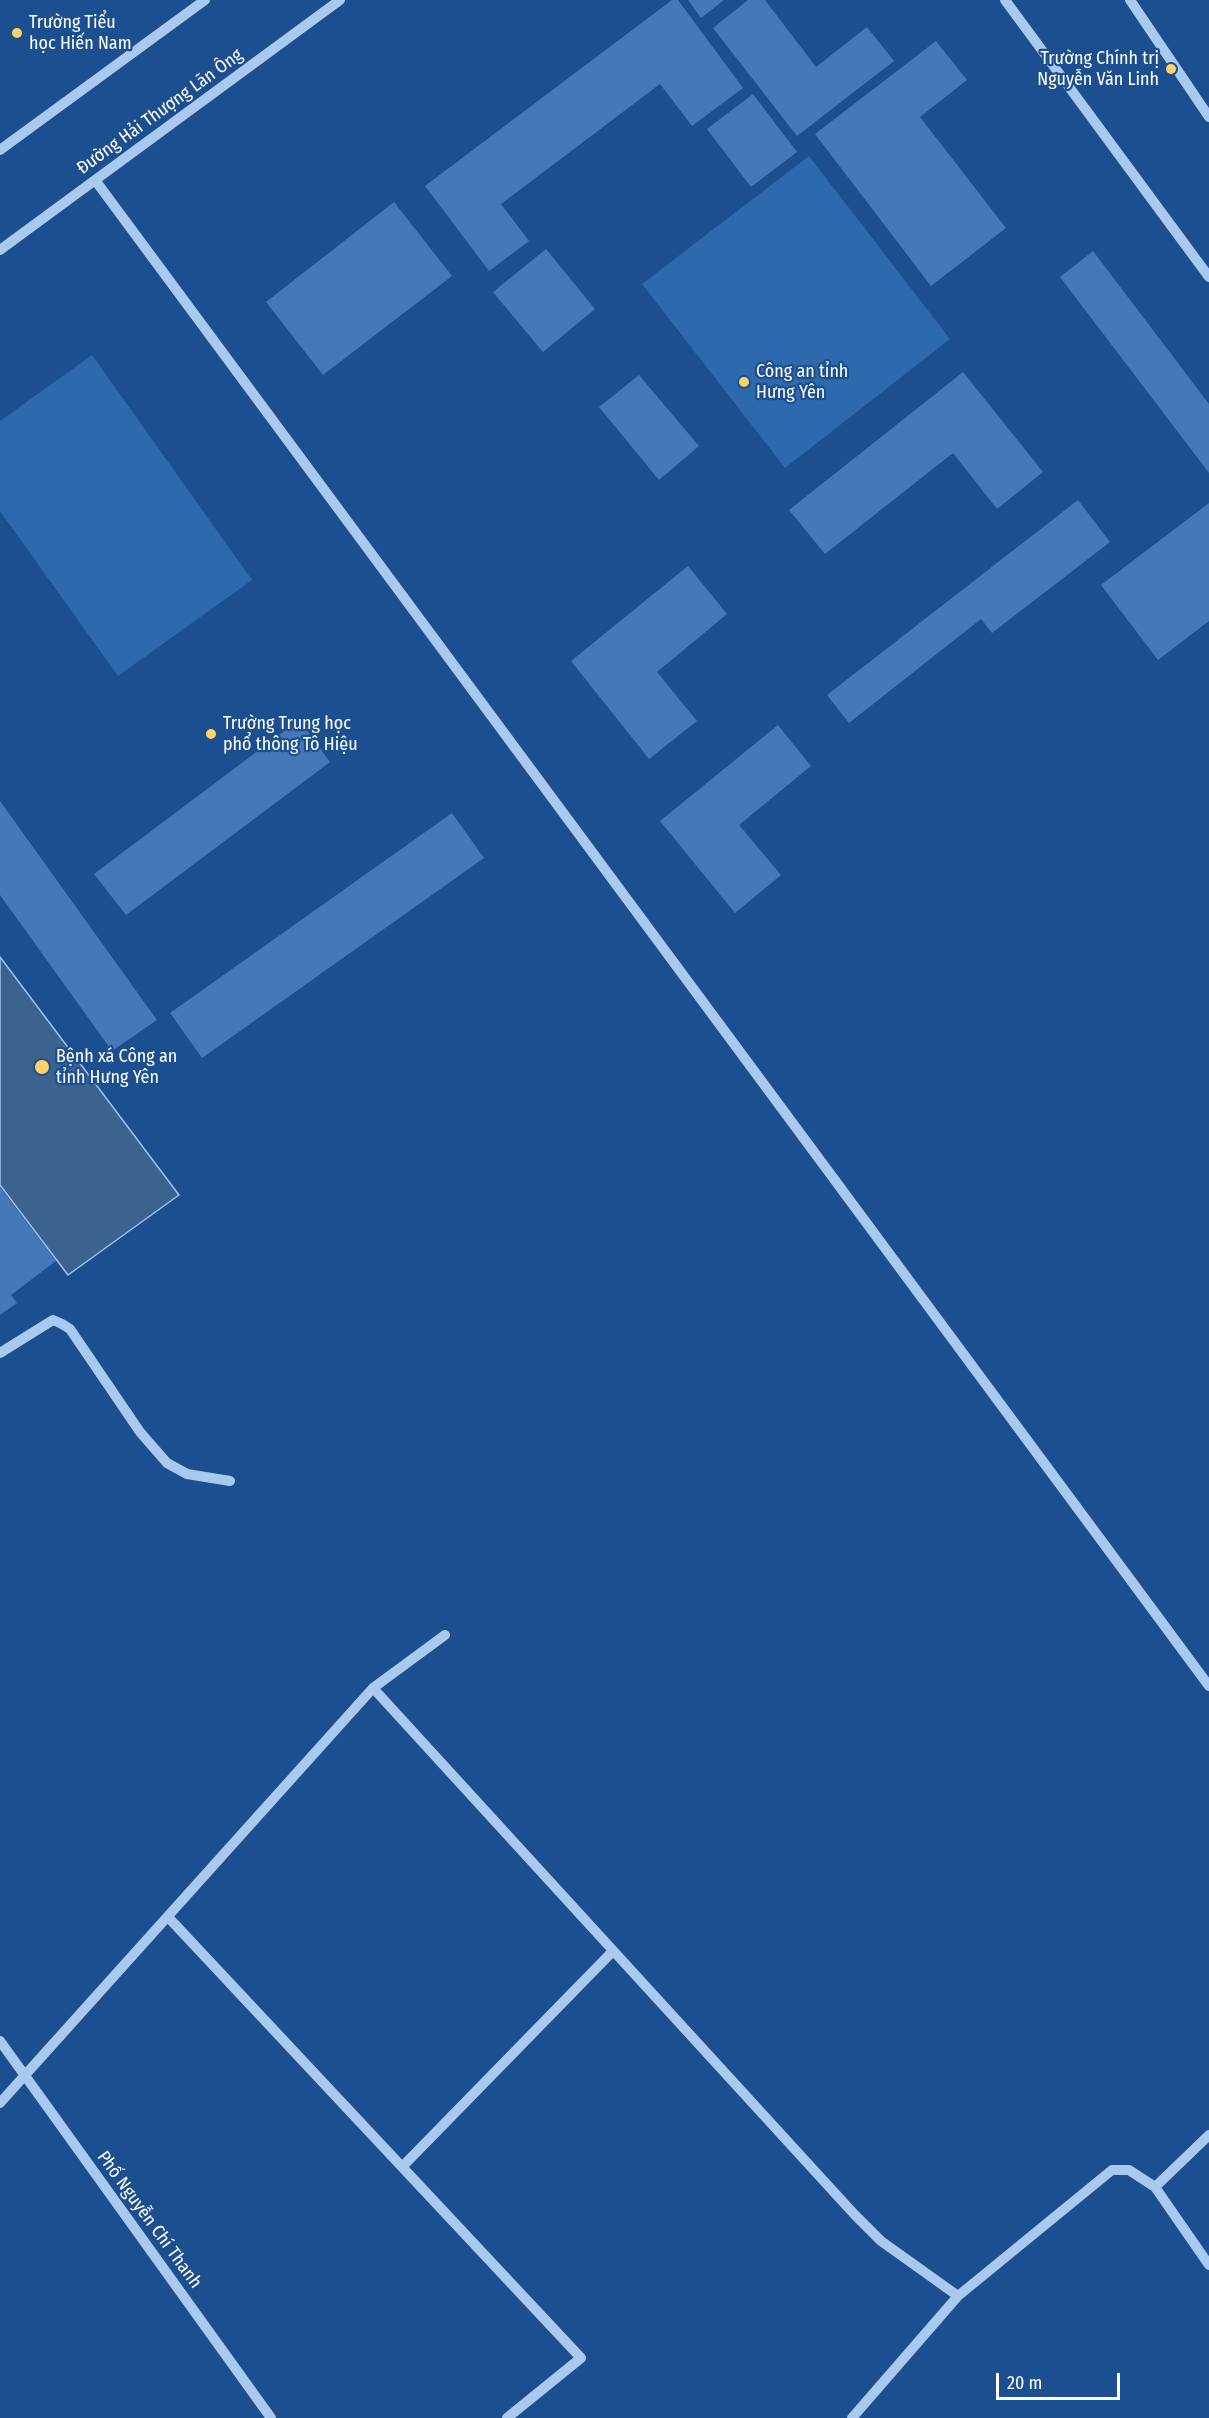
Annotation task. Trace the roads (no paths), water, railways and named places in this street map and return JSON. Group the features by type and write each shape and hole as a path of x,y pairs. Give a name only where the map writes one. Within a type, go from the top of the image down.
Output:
{"street":[{"path":"0,150 205,0"},
{"name":"Đường Hải Thượng Lãn Ông","path":"0,250 340,0"},
{"path":"1005,0 1209,277"},
{"path":"1130,0 1209,117"},
{"path":"95,180 1209,1686"},
{"path":"0,1353 53,1320 62,1324 70,1329 140,1432 167,1463 187,1474 230,1480"},
{"path":"0,2103 373,1688 445,1635"},
{"path":"373,1688 854,2214 881,2241 958,2296"},
{"path":"168,1917 581,2358 507,2418"},
{"path":"402,2167 613,1951"},
{"name":"Phố Nguyễn Chí Thanh","path":"0,2041 271,2418"},
{"path":"1155,2187 1209,2135"},
{"path":"852,2418 958,2296 1112,2170 1130,2170 1155,2187 1209,2265"}],"place":[{"name":"Trường Tiểu học Hiến Nam","path":"17,33"},
{"name":"Trường Chính trị Nguyễn Văn Linh","path":"1171,69"},
{"name":"Công an tỉnh Hưng Yên","path":"744,382"},
{"name":"Trường Trung học phổ thông Tô Hiệu","path":"211,734"},
{"name":"Bệnh xá Công an tỉnh Hưng Yên","path":"42,1067"}]}
